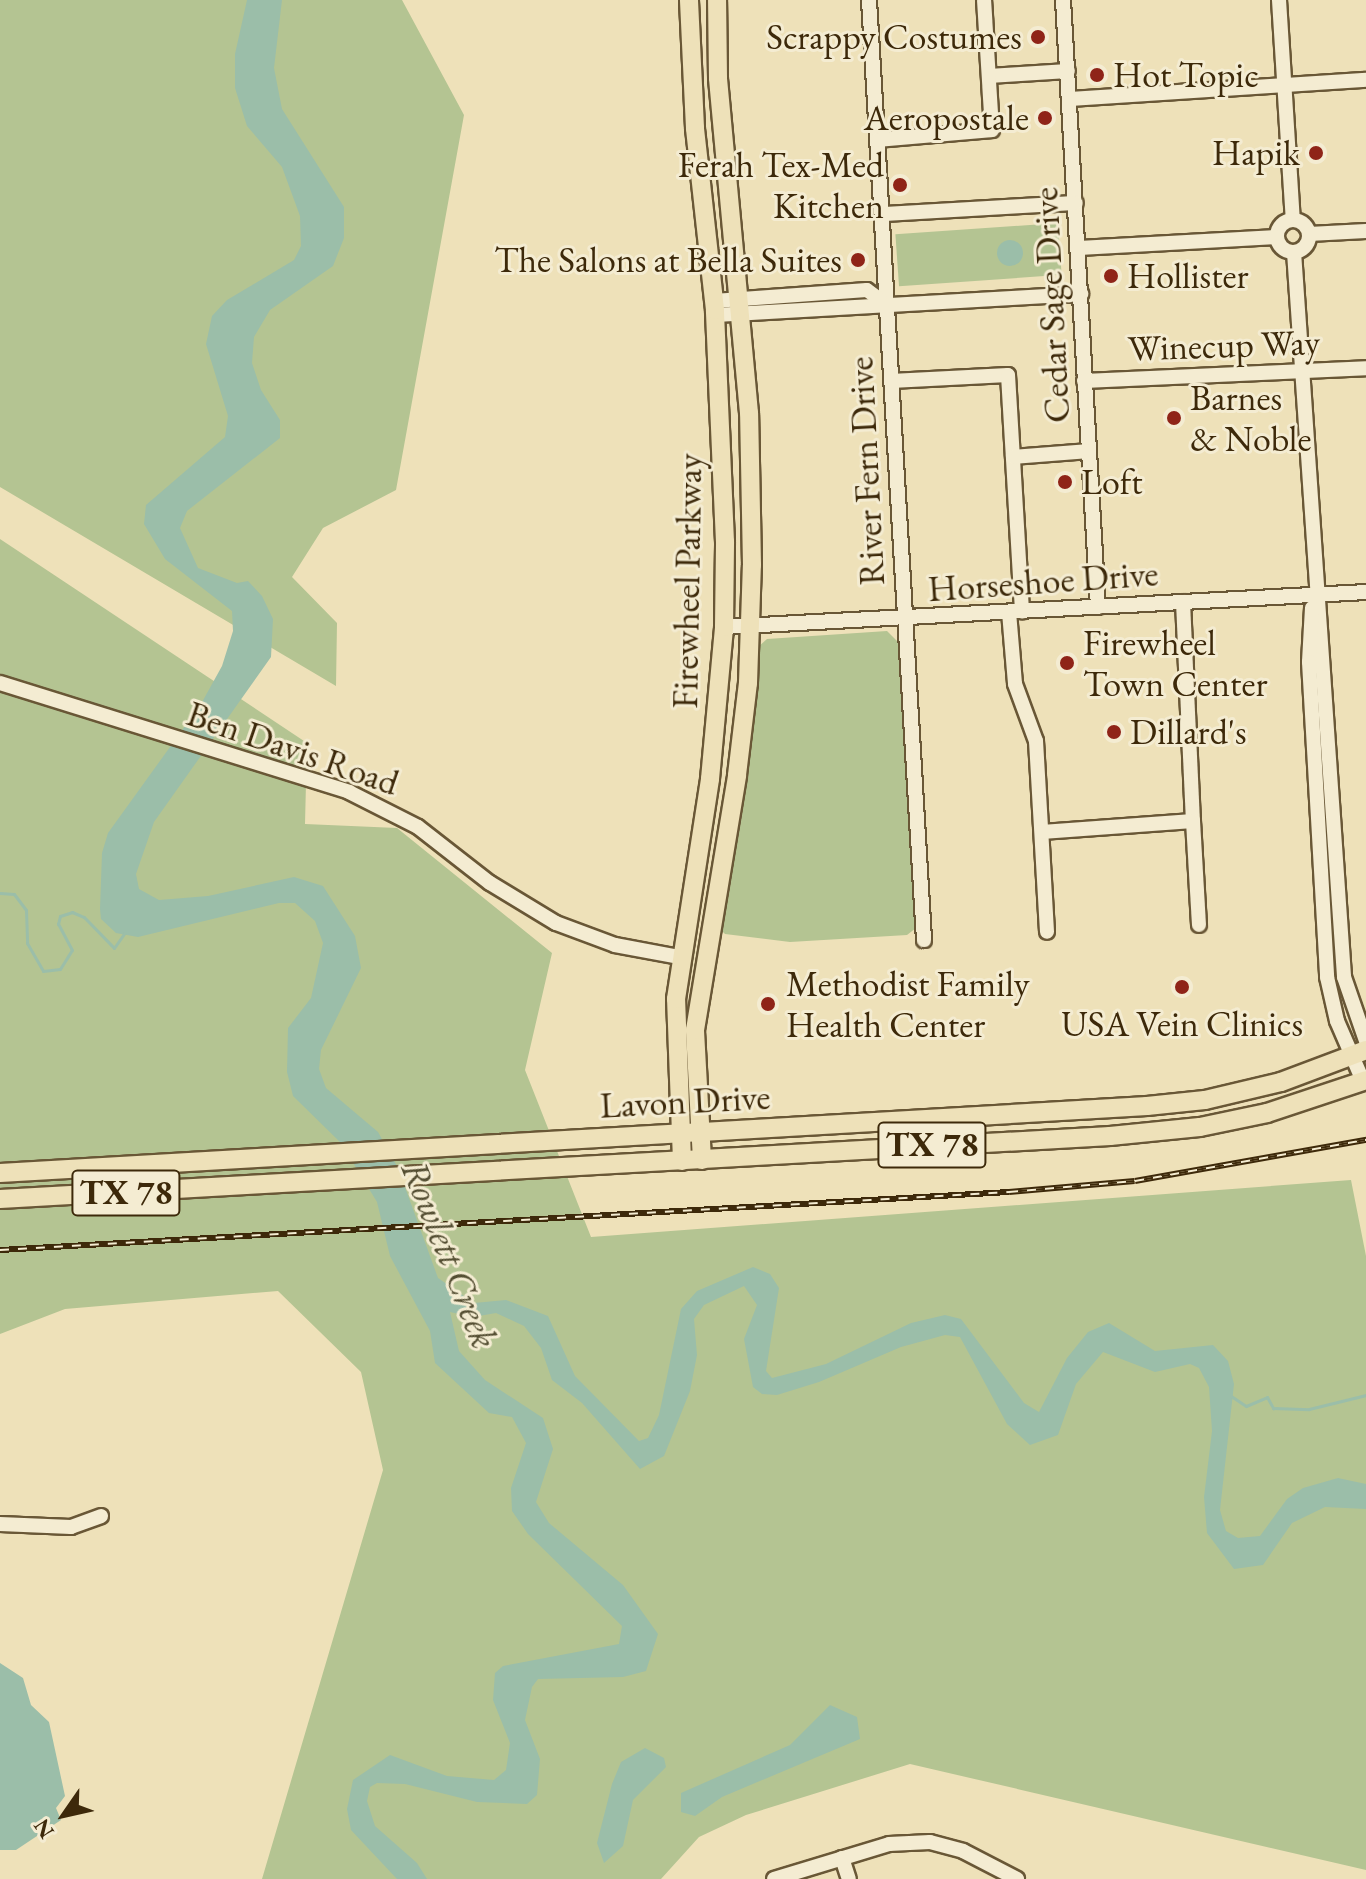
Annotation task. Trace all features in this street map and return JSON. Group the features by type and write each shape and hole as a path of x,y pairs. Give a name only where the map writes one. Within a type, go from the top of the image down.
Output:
{"main road":[{"name":"Firewheel Parkway","path":"682,1161 674,1042 680,957 710,779 724,627 726,489 715,308 695,128 689,0"},
{"name":"Firewheel Parkway","path":"702,1160 695,1030 730,829 751,627 752,473 718,78 717,0"},
{"path":"709,939 697,930 711,824 710,779"},
{"name":"Lavon Drive","path":"0,1173 1205,1100 1281,1082 1359,1052"},
{"name":"Lavon Drive","path":"0,1199 702,1160 1200,1127 1267,1113 1364,1081"},
{"path":"831,1151 854,1141 926,1134 935,1129 938,1118"}],"street":[{"name":"River Fern Drive","path":"869,0 924,940"},
{"path":"878,140 992,130 984,0"},
{"name":"Cedar Sage Drive","path":"1063,0 1098,607"},
{"path":"1279,0 1293,220"},
{"path":"989,76 1068,71"},
{"path":"1070,99 1366,80"},
{"path":"883,214 1076,203"},
{"path":"1293,220 1305,226 1309,234 1305,247 1294,252 1284,250 1277,237 1280,227 1293,220"},
{"path":"1309,234 1366,231"},
{"path":"1079,248 1277,237"},
{"path":"1294,252 1315,596 1324,661 1344,977 1366,1041"},
{"path":"715,308 888,306 1081,294"},
{"name":"Winecup Way","path":"1084,381 1301,368 1366,368"},
{"path":"891,381 1008,375 1013,457 1015,684 1036,741 1047,932"},
{"path":"1013,457 1089,451"},
{"name":"Horseshoe Drive","path":"724,627 903,620 1366,592"},
{"path":"1315,596 1309,662 1327,977 1359,1052 1364,1081"},
{"path":"1183,602 1199,925"},
{"name":"Ben Davis Road","path":"0,683 349,792 400,816 490,883 556,923 615,945 680,957"},
{"path":"1042,832 1193,821"},
{"path":"0,1524 71,1527 101,1516"},
{"path":"774,1879 889,1844 930,1842 963,1851 1017,1879"},
{"path":"842,1858 849,1879"}],"shaded area":[{"path":"0,0 402,0 464,115 396,490 323,528 292,577 337,623 336,686 0,487"},
{"path":"247,0 282,0 274,68 282,109 344,207 344,238 333,266 270,310 254,337 252,363 261,390 280,420 280,438 187,511 180,528 198,568 237,583 248,581 262,596 273,619 271,657 154,822 136,874 139,889 159,900 208,896 294,877 323,886 355,936 361,968 321,1050 319,1069 326,1088 378,1132 398,1168 438,1278 474,1303 506,1300 548,1316 575,1376 639,1441 648,1438 659,1415 681,1309 697,1291 753,1267 770,1274 779,1288 766,1371 772,1378 826,1364 911,1323 945,1315 961,1319 1024,1403 1039,1412 1067,1358 1088,1332 1109,1323 1155,1351 1213,1345 1228,1361 1234,1384 1220,1510 1226,1531 1238,1538 1260,1536 1287,1499 1303,1488 1338,1478 1366,1484 1366,1509 1325,1507 1292,1523 1263,1565 1234,1569 1207,1533 1204,1497 1212,1431 1209,1387 1199,1368 1190,1364 1155,1372 1103,1352 1076,1384 1058,1435 1030,1445 1007,1424 960,1337 945,1335 901,1347 819,1382 777,1395 762,1394 753,1387 744,1339 757,1305 744,1286 704,1305 694,1319 697,1355 690,1391 664,1456 640,1469 582,1403 552,1380 541,1348 524,1326 496,1313 473,1317 450,1312 459,1351 485,1380 543,1418 553,1449 536,1502 549,1523 623,1585 658,1634 646,1671 623,1677 538,1679 532,1687 525,1720 540,1759 537,1795 527,1804 477,1802 405,1784 377,1783 370,1787 367,1801 375,1826 417,1863 427,1879 397,1879 351,1830 347,1809 353,1780 390,1755 447,1776 494,1780 506,1770 510,1743 493,1700 495,1673 503,1666 619,1644 622,1626 528,1534 512,1511 511,1488 526,1443 512,1417 489,1413 435,1363 430,1331 390,1256 377,1202 341,1143 293,1096 287,1072 288,1028 311,998 323,943 315,921 295,903 279,903 138,937 116,933 101,919 100,909 102,853 108,833 201,704 222,666 233,631 232,611 165,559 144,524 146,505 225,437 228,416 206,344 212,316 227,300 294,260 301,246 300,216 282,167 247,126 235,88 235,54"},
{"path":"1058,223 1062,275 899,286 895,234"},
{"path":"1010,240 1019,244 1023,253 1019,262 1010,266 1001,262 997,253 1001,244"},
{"path":"0,539 307,743 305,824 397,828 552,953 525,1070 591,1237 1351,1180 1366,1256 1366,1870 910,1764 746,1815 699,1837 661,1879 262,1879 383,1470 361,1372 278,1291 65,1309 0,1334"},
{"path":"887,631 901,645 916,928 907,935 790,942 725,934 720,929 759,646 767,639"},
{"path":"0,1663 23,1678 31,1705 49,1722 65,1796 56,1808 61,1820 16,1850 0,1850"},
{"path":"830,1705 857,1717 860,1739 722,1797 695,1816 681,1812 681,1793 790,1745"},
{"path":"645,1748 664,1758 666,1767 633,1800 623,1846 604,1863 597,1843 612,1784 621,1762"}],"waterway":[{"path":"0,893 14,894 26,910 27,943 43,971 60,969 72,950 58,924 60,916 72,912 84,917 114,948 125,932"},
{"path":"1231,1396 1246,1406 1267,1397 1273,1408 1309,1409 1366,1395"}],"railway":[{"path":"0,1250 1009,1192 1135,1181 1366,1140"}],"place":[{"name":"Scrappy Costumes","path":"1038,37"},
{"name":"Hot Topic","path":"1097,75"},
{"name":"Aeropostale","path":"1045,118"},
{"name":"Hapik","path":"1316,153"},
{"name":"Ferah Tex-Med Kitchen","path":"900,185"},
{"name":"The Salons at Bella Suites","path":"858,260"},
{"name":"Hollister","path":"1111,276"},
{"name":"Barnes & Noble","path":"1174,418"},
{"name":"Loft","path":"1065,482"},
{"name":"Firewheel Town Center","path":"1067,663"},
{"name":"Dillard's","path":"1114,732"},
{"name":"USA Vein Clinics","path":"1182,987"},
{"name":"Methodist Family Health Center","path":"768,1004"}],"water label":[{"name":"Rowlett Creek","path":"450,1254"}]}
